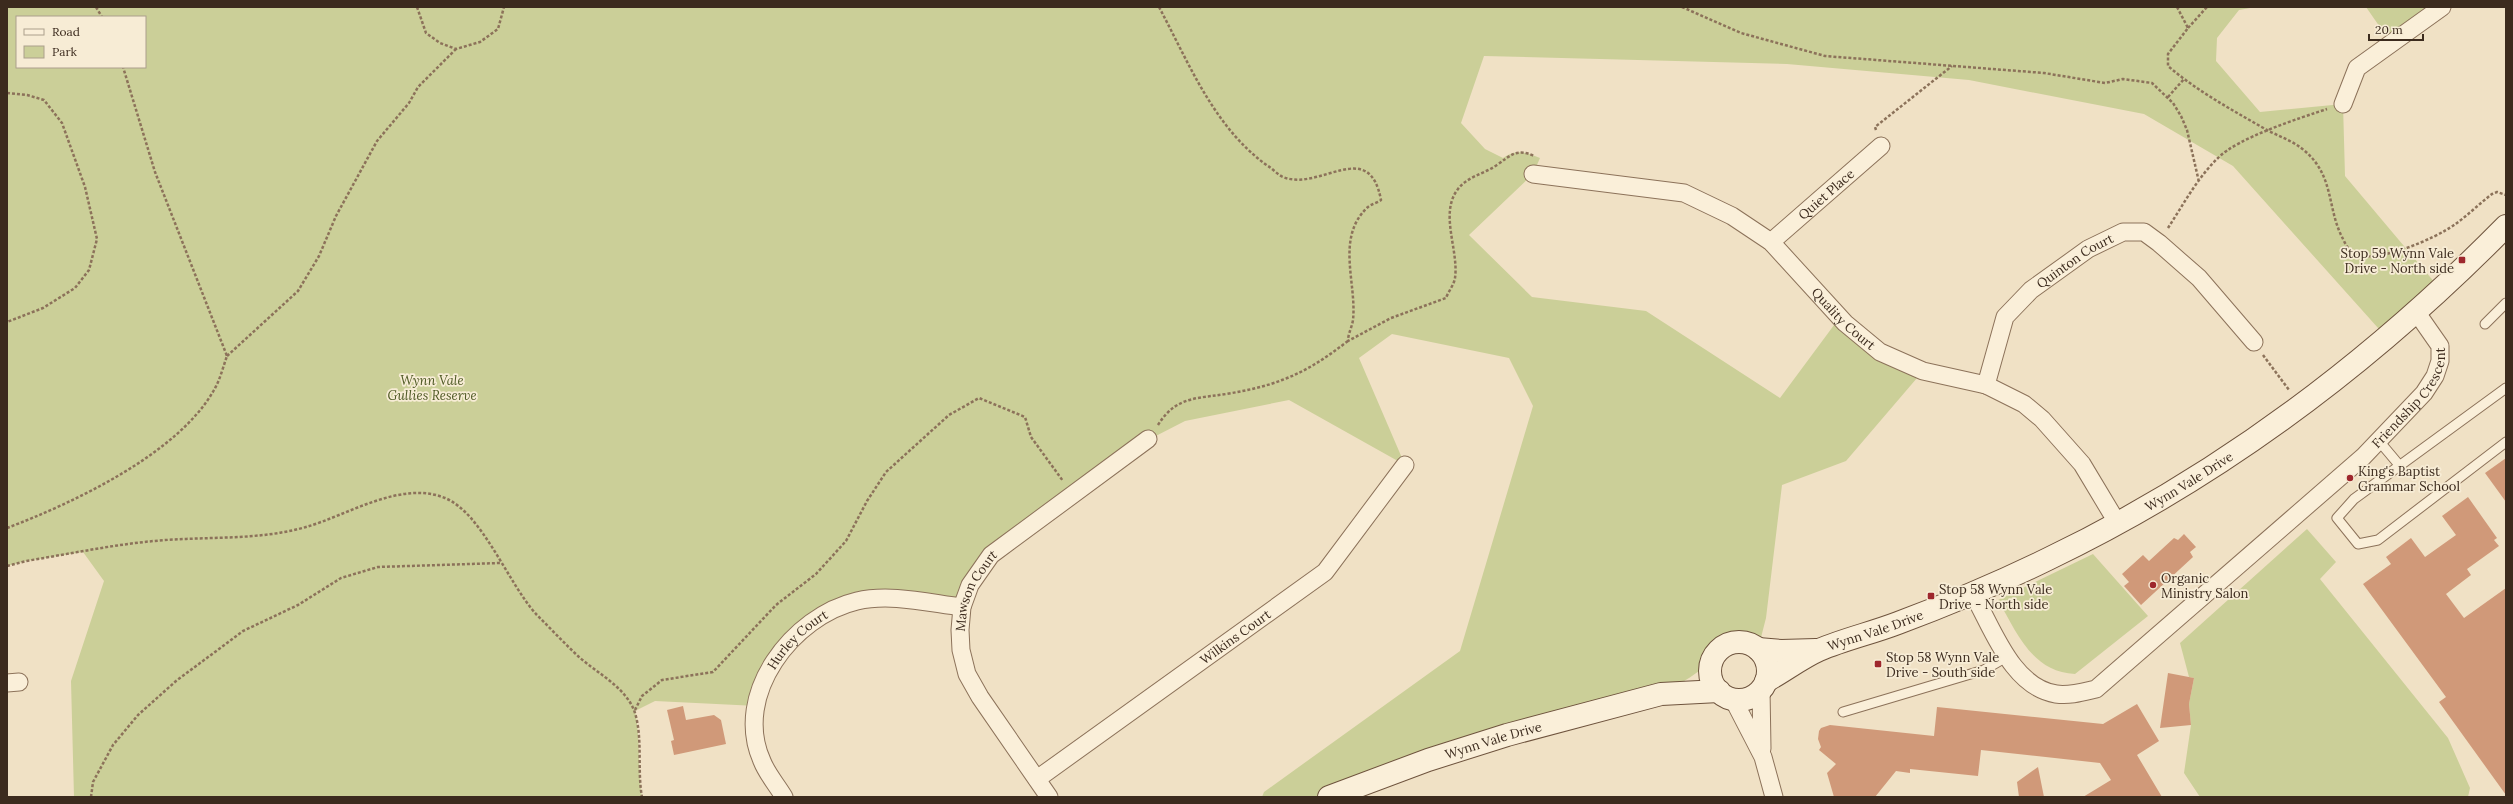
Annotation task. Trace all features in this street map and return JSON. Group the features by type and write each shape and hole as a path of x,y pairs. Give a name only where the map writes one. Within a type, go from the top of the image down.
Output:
{"main road":[{"name":"Wynn Vale Drive","path":"1763,685 1817,650 1896,624 1973,594 2118,524 2189,483 2302,406 2362,360 2417,313 2506,226"},
{"path":"1744,642 1758,649 1767,664 1763,685 1748,698 1726,695 1711,676 1713,659 1717,653 1729,644 1744,642"},
{"name":"Wynn Vale Drive","path":"1758,649 1781,652 1817,650"},
{"name":"Wynn Vale Drive","path":"1329,797 1428,760 1507,735 1661,694 1690,678 1713,659"},
{"name":"Wynn Vale Drive","path":"1661,694 1726,695"}],"street":[{"path":"2343,104 2357,68 2442,7"},
{"name":"Quiet Place","path":"1771,242 1881,146"},
{"name":"Quality Court","path":"1533,174 1684,193 1732,216 1771,242 1845,323 1880,352 1923,371 1986,385 2024,404 2042,419 2082,464 2118,524"},
{"name":"Quinton Court","path":"1986,385 2005,317 2031,290 2088,249 2123,232 2144,232 2159,243 2199,278 2254,342"},
{"name":"Friendship Crescent","path":"1973,594 2016,672 2030,684 2042,690 2057,694 2073,694 2096,689 2363,457 2424,393 2435,376 2440,361 2440,346 2417,313"},
{"name":"Mawson Court","path":"1049,797 980,698 967,674 961,650 960,630 962,607 970,585 991,555 1148,440"},
{"name":"Wilkins Court","path":"1037,779 1325,572 1405,465"},
{"name":"Hurley Court","path":"784,797 762,760 756,733 755,713 759,695 766,676 777,658 790,642 820,616 836,607 859,600 893,598 962,607"},
{"path":"1762,757 1763,685"},
{"path":"1726,695 1762,757 1774,797"}],"lane":[{"path":"2485,324 2506,303"},
{"path":"2506,388 2354,500 2337,518 2358,544 2378,540 2506,442"},
{"path":"2379,440 2400,466"},
{"path":"1843,712 1984,670 2008,656"}],"path":[{"path":"96,7 101,16"},
{"path":"417,7 426,33 440,43 456,49"},
{"path":"7,528 94,490 165,444 196,413 214,390 227,356 298,291 318,256 336,216 376,141 409,103 418,87 456,49 480,42 498,29 504,7"},
{"path":"1159,7 1203,93 1230,130 1254,156 1283,177 1297,179 1355,168 1367,171 1376,181 1381,200 1369,206 1358,217 1352,230 1348,261 1353,320 1348,341"},
{"path":"1682,7 1741,33 1825,56 2044,73 2105,83 2123,79 2152,83 2168,97 2182,116 2187,130 2199,182"},
{"path":"2178,7 2188,28"},
{"path":"2207,7 2188,28 2168,54 2166,61 2168,66 2184,79 2269,131 2293,141 2317,162 2329,186 2341,236 2352,252 2366,257 2386,253 2425,241 2454,225 2492,194 2497,192 2506,195"},
{"path":"1881,146 1875,127 1953,66"},
{"path":"123,68 155,172 227,356"},
{"path":"2168,97 2184,79"},
{"path":"7,93 27,95 44,100 62,123 84,187 97,239 89,270 75,288 43,308 7,322"},
{"path":"2159,243 2218,156 2269,131 2343,104"},
{"path":"1148,440 1165,413 1180,402 1232,393 1283,380 1323,361 1348,341 1391,318 1446,298 1455,280 1455,254 1450,212 1453,198 1466,181 1496,165 1512,152 1524,152 1540,158 1533,174"},
{"path":"2254,342 2302,406"},
{"path":"634,711 642,696 662,680 714,672 776,605 816,574 846,541 866,501 886,472 949,415 979,398 1025,417 1031,437 1073,494"},
{"path":"7,566 26,561 152,541 274,535 344,514 369,503 422,492 445,498 464,510 481,531 500,563 535,613 578,656 625,695 634,711 639,727 638,776 642,797"},
{"path":"90,797 93,782 113,745 138,715 176,681 243,631 298,605 341,578 378,567 500,563"}],"green space":[{"name":"Wynn Vale Gullies Reserve","path":"7,7 2256,7 2239,10 2217,38 2216,61 2260,112 2343,104 2345,176 2441,290 2387,338 2233,166 2144,114 1969,80 1787,64 1484,56 1461,123 1485,149 1503,158 1513,153 1521,152 1540,158 1533,174 1469,235 1532,297 1646,311 1780,398 1840,317 1923,371 1846,461 1782,485 1766,618 1758,649 1748,644 1739,642 1731,644 1725,647 1694,674 1661,694 1329,797 1262,797 1264,792 1460,651 1533,406 1509,358 1392,334 1359,358 1405,465 1289,400 1185,421 1148,440 1011,539 962,607 859,600 803,629 757,706 655,701 635,711 638,732 642,797 74,797 71,681 104,581 83,552 26,561 7,566"},
{"path":"2366,7 2442,7 2391,43"},
{"path":"2307,529 2336,562 2320,579 2448,738 2470,788 2468,797 2200,797 2184,773 2191,725 2189,704 2194,678 2189,677 2180,643"},
{"path":"2093,554 2148,616 2075,674 2060,672 2048,666 2028,649 2019,637 1998,600"}],"building":[{"path":"2506,458 2506,502 2485,473"},
{"path":"2468,497 2497,538 2494,540 2499,546 2467,569 2471,575 2446,594 2464,618 2506,588 2506,795 2439,702 2446,697 2363,584 2391,564 2386,557 2411,538 2425,557 2456,535 2442,516"},
{"path":"2184,534 2196,547 2190,552 2193,557 2141,605 2124,586 2129,582 2122,574 2143,555 2149,561 2174,538 2178,540"},
{"path":"2168,673 2194,678 2189,704 2191,725 2160,728"},
{"path":"2137,704 2159,741 2137,755 2162,797 2083,797 2111,780 2100,763 1981,750 1978,776 1910,769 1910,773 1896,771 1875,797 1834,797 1827,773 1836,764 1819,750 1821,747 1818,739 1819,731 1821,728 1830,725 1934,736 1937,707 2103,724"},
{"path":"683,706 686,720 714,715 721,720 726,744 674,755 671,741 674,740 667,710"},
{"path":"2038,767 2044,797 2019,797 2017,782"}],"place":[{"name":"Stop 59 Wynn Vale Drive - North side","path":"2462,260"},
{"name":"King's Baptist Grammar School","path":"2350,478"},
{"name":"Organic Ministry Salon","path":"2153,585"},
{"name":"Stop 58 Wynn Vale Drive - North side","path":"1931,596"},
{"name":"Stop 58 Wynn Vale Drive - South side","path":"1878,664"}]}
